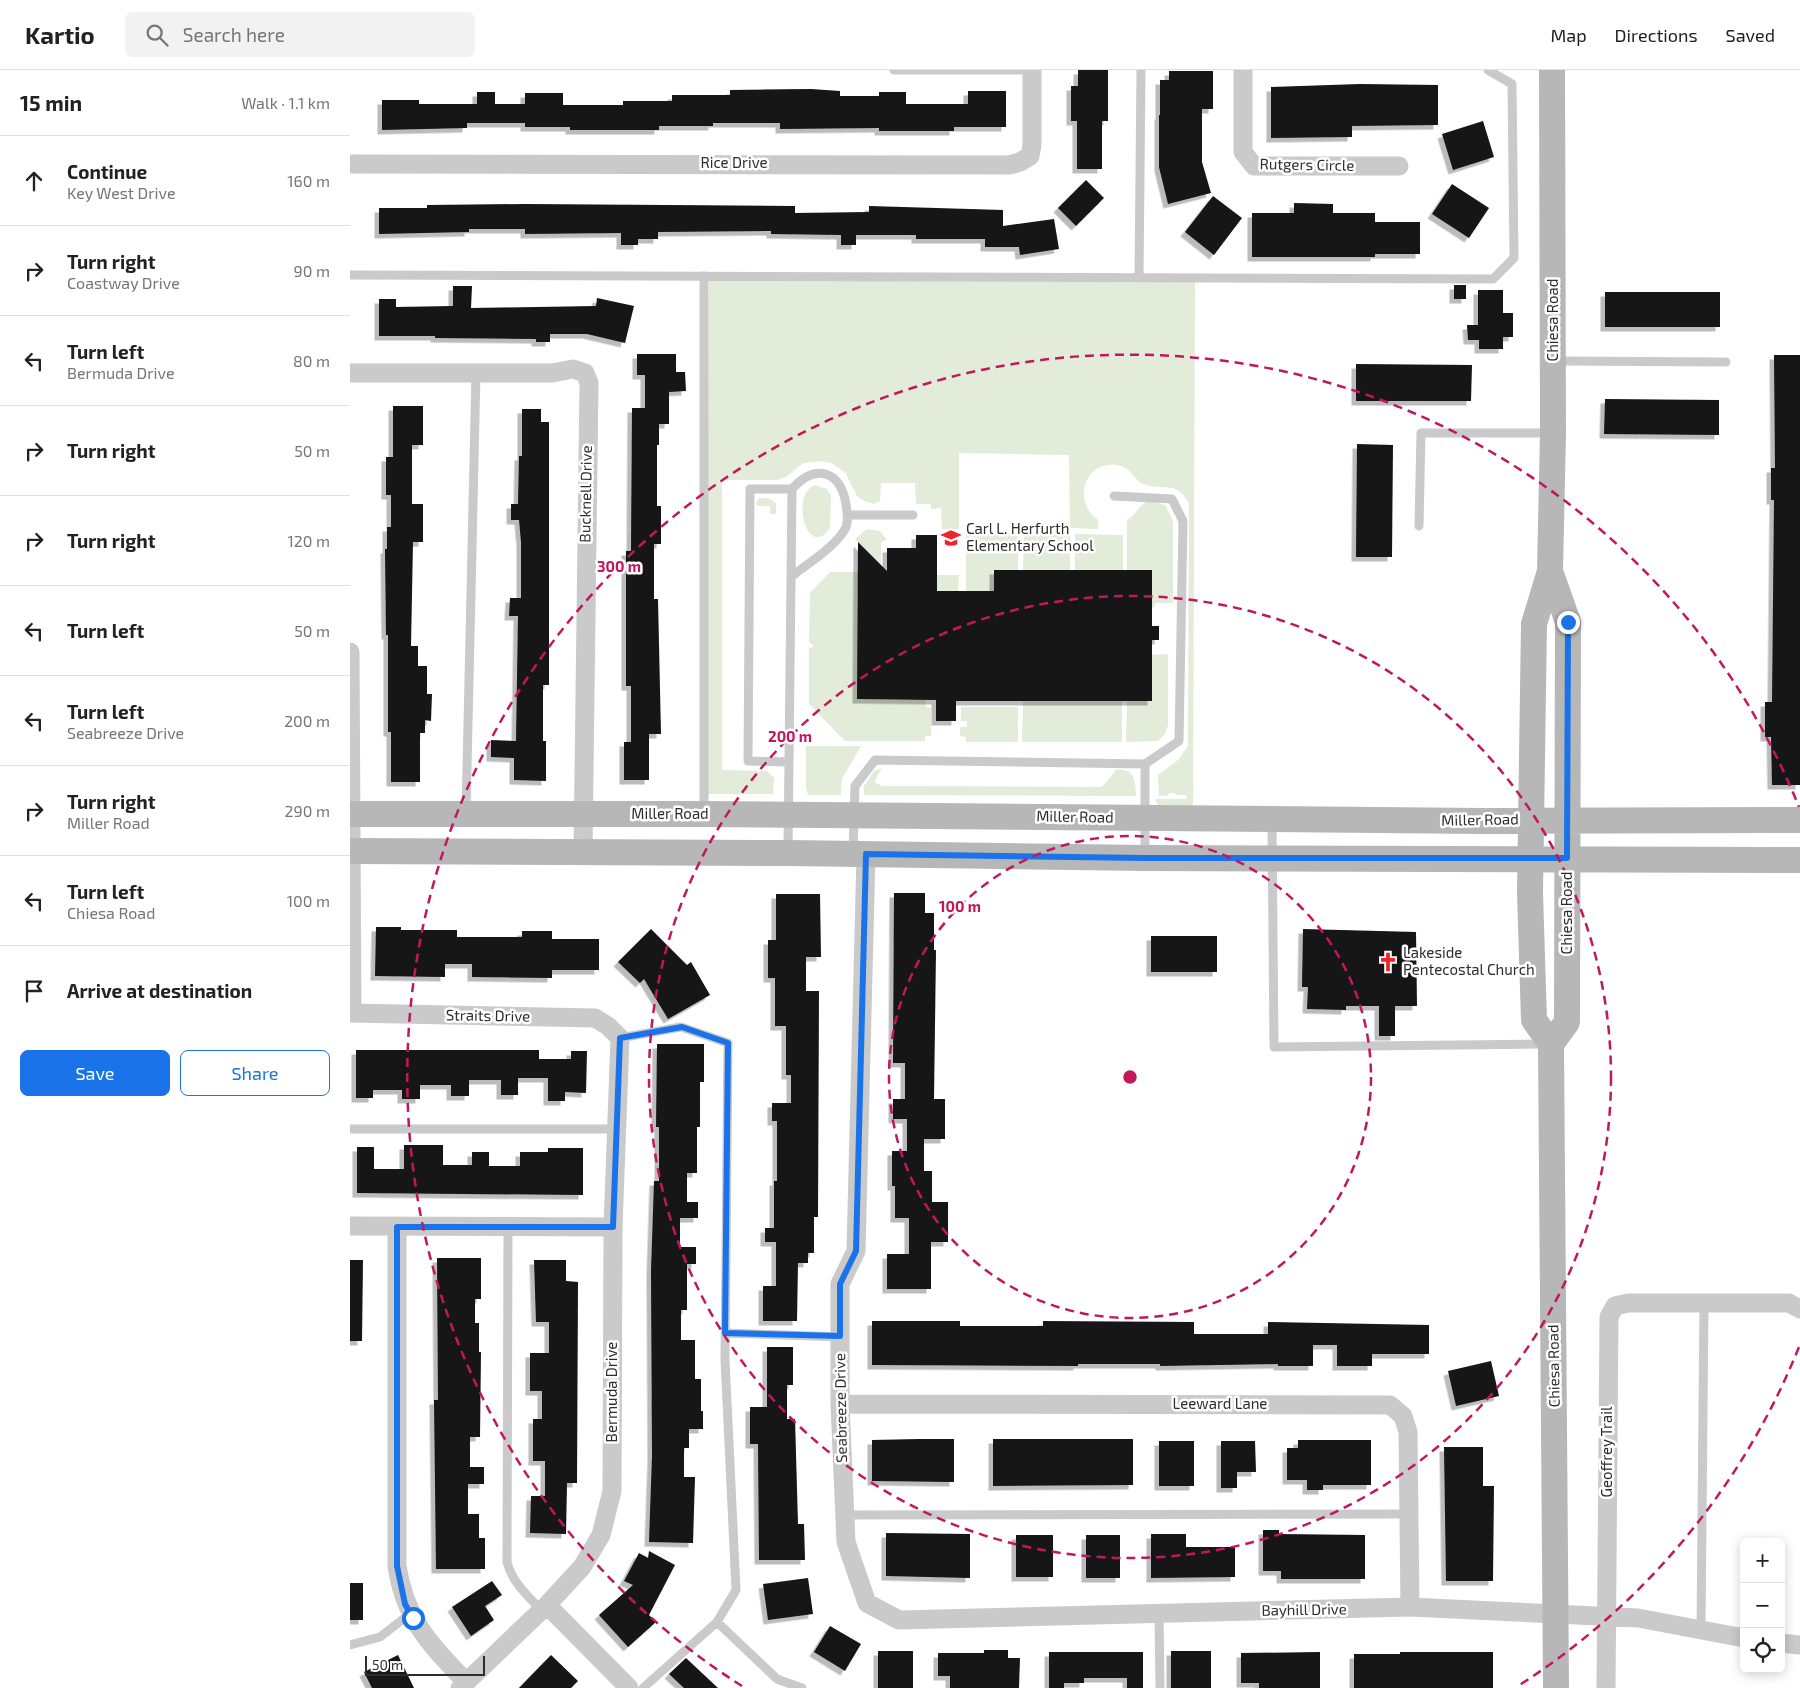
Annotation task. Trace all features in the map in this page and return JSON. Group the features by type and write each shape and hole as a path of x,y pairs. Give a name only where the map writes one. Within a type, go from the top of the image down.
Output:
{"main road":[{"name":"Chiesa Road","path":"1552,70 1553,433 1550,571 1534,624 1531,858 1534,1020 1551,1044 1557,1616 1556,1688"},
{"name":"Chiesa Road","path":"1550,571 1568,622 1567,1022 1551,1044"},
{"name":"Miller Road","path":"351,814 1800,820"},
{"path":"351,851 788,852 1271,859 1567,858 1800,860"}],"street":[{"name":"Rice Drive","path":"350,164 1009,165 1020,162 1030,156 1032,145 1032,70"},
{"name":"Rutgers Circle","path":"1243,70 1243,152 1254,166 1399,166"},
{"name":"Bucknell Drive","path":"350,372 552,372 573,369 585,372 589,383 583,852"},
{"path":"350,652 351,1013"},
{"name":"Seabreeze Drive","path":"859,854 856,1251 840,1284 840,1404 846,1542 867,1603"},
{"name":"Straits Drive","path":"351,1013 595,1018 608,1026 620,1038"},
{"name":"Bermuda Drive","path":"463,1685 544,1607 582,1567 601,1535 612,1491 613,1227 620,1038"},
{"path":"350,1226 613,1227"},
{"path":"397,1227 397,1566 405,1604 432,1647 463,1685"},
{"name":"Geoffrey Trail","path":"1606,1688 1609,1317 1615,1306 1628,1303 1788,1303 1800,1308"},
{"name":"Leeward Lane","path":"840,1404 1382,1404 1398,1409 1407,1423 1410,1607"},
{"name":"Bayhill Drive","path":"867,1603 899,1620 1410,1607 1557,1616 1638,1618 1740,1637"},
{"path":"544,1607 630,1687"},
{"path":"1785,1643 1800,1645"}],"lane":[{"path":"894,70 1032,70"},
{"path":"1139,278 1140,70"},
{"path":"350,275 1493,279 1514,258 1512,84 1488,70"},
{"path":"704,276 704,814"},
{"path":"1553,361 1726,362"},
{"path":"466,814 476,372"},
{"path":"1419,526 1421,433 1553,433"},
{"path":"788,852 789,815 789,762 791,577 792,490 799,482 815,474 825,474 836,478 844,494 848,515 847,525 840,537 791,577"},
{"path":"789,762 748,761 750,489 792,490"},
{"path":"859,854 854,815 855,786 875,760 1145,764 1179,741 1183,521 1172,499 1114,496"},
{"path":"848,515 913,515"},
{"path":"1145,764 1145,858"},
{"path":"1272,819 1274,1047 1551,1044"},
{"path":"620,1038 682,1027 728,1043 725,1333 736,1590 717,1622 630,1687"},
{"path":"350,1129 616,1129"},
{"path":"508,1227 507,1562 510,1573 516,1583 544,1607"},
{"path":"1701,1630 1704,1302"},
{"path":"725,1333 840,1336"},
{"path":"844,1515 1409,1514"},
{"path":"350,1645 380,1637 410,1613"},
{"path":"1158,1613 1160,1688"},
{"path":"717,1622 777,1678 802,1688"}],"green space":[{"path":"709,280 1195,282 1193,807 1159,807 1155,799 1187,799 1186,795 1176,795 1175,793 1159,796 1158,775 1178,760 1188,746 1189,503 1175,489 1146,485 1122,466 1105,466 1089,476 1084,494 1090,513 1098,520 1098,529 1070,528 1069,455 959,453 959,529 942,529 941,508 931,509 931,504 916,504 915,483 881,483 880,501 874,504 864,501 857,496 845,472 831,463 821,461 803,463 786,477 777,480 722,480 722,770 767,771 774,778 773,794 706,794"},
{"path":"815,485 827,489 831,496 830,528 822,536 815,537 809,532 804,523 803,501 807,491"},
{"path":"759,498 768,498 776,503 776,514 770,514 770,506 758,506 756,504"},
{"path":"1149,501 1165,505 1173,521 1173,603 1156,603 1152,609 1127,570 1127,520 1145,502"},
{"path":"867,529 880,531 887,540 881,542 881,565 855,539"},
{"path":"966,534 1018,534 1018,570 994,570 994,591 966,591"},
{"path":"1024,534 1070,534 1070,570 1023,570"},
{"path":"1075,534 1123,535 1123,570 1075,570"},
{"path":"830,572 875,572 858,577 857,699 926,700 926,707 931,708 931,736 925,736 925,741 845,741 809,704 809,648 813,647 809,642 810,593"},
{"path":"937,575 959,575 958,591 937,591"},
{"path":"1168,654 1168,725 1165,734 1158,741 1126,742 1127,701 1152,701 1152,655"},
{"path":"1023,701 1122,701 1122,742 1022,742"},
{"path":"961,707 1018,707 1018,742 966,742 966,737 960,736 960,727 967,727 967,721 961,721"},
{"path":"806,746 861,746 842,779 841,795 808,795 806,788"},
{"path":"882,768 874,782 882,786 1102,787 1116,770 1122,770 1127,771 1133,777 1136,796 864,795 864,786 874,771"}],"building":[{"path":"1078,70 1108,70 1108,121 1102,121 1102,169 1077,169 1077,121 1071,121 1071,86 1078,86"},
{"path":"1169,71 1213,71 1213,109 1202,109 1202,162 1211,193 1168,204 1159,167 1159,115 1160,80 1169,80"},
{"path":"1360,84 1438,85 1438,125 1352,126 1352,137 1271,138 1271,87"},
{"path":"811,89 840,91 840,96 879,96 879,92 906,92 906,104 968,104 968,91 1006,91 1006,127 954,127 954,131 879,131 879,128 780,129 780,123 713,123 713,126 659,126 659,130 570,130 570,127 525,127 525,123 467,123 467,128 382,130 382,100 419,100 419,104 477,104 477,92 495,92 495,104 525,104 525,93 563,93 563,105 623,105 623,101 672,101 672,95 730,95 730,90"},
{"path":"1483,121 1494,157 1453,170 1442,134"},
{"path":"1086,180 1104,198 1076,226 1058,208"},
{"path":"1452,184 1489,208 1469,238 1432,214"},
{"path":"1213,196 1242,218 1214,255 1185,232"},
{"path":"1294,203 1333,204 1333,213 1375,213 1375,222 1420,222 1420,254 1375,254 1375,257 1252,257 1252,213 1294,213"},
{"path":"427,205 795,206 795,213 869,212 869,206 1003,210 1003,226 1054,219 1059,249 1020,255 1019,247 985,247 985,239 916,239 916,235 856,235 856,245 841,245 841,235 771,234 771,231 658,232 658,239 638,239 638,245 621,245 621,233 525,234 525,229 469,229 469,232 379,234 379,208 427,208"},
{"path":"1454,285 1466,285 1466,299 1454,299"},
{"path":"453,286 472,286 471,308 596,306 597,298 634,306 625,343 587,334 550,334 550,342 536,342 536,339 379,336 379,299 396,299 396,307 453,306"},
{"path":"1478,290 1503,290 1503,313 1513,313 1513,337 1503,337 1503,349 1479,349 1479,340 1468,340 1467,325 1478,325"},
{"path":"1605,292 1720,292 1720,327 1605,327"},
{"path":"637,354 676,354 676,372 685,372 686,391 669,392 669,424 659,424 659,445 657,445 657,506 661,506 661,544 654,544 654,599 658,599 661,734 649,734 649,780 624,780 624,742 631,742 631,686 626,686 626,551 631,551 632,408 645,408 645,375 637,375"},
{"path":"1774,355 1800,355 1800,785 1772,785 1771,737 1765,737 1765,702 1772,702 1774,500 1771,500 1771,468 1775,468"},
{"path":"1356,364 1472,365 1471,401 1356,401"},
{"path":"1605,399 1719,400 1719,435 1604,434"},
{"path":"393,406 423,406 423,445 412,445 412,504 423,504 423,542 413,542 411,646 418,646 418,666 427,666 427,694 432,694 431,721 425,720 425,733 420,733 420,782 391,782 391,732 388,732 388,635 386,635 385,549 387,549 387,527 391,527 391,495 386,495 386,457 393,457"},
{"path":"522,409 541,409 541,422 549,422 549,685 543,685 543,741 546,741 546,781 514,780 514,758 491,757 491,740 516,741 518,616 509,616 510,598 521,598 521,542 519,520 511,520 511,504 518,504 519,456 522,456"},
{"path":"1357,444 1393,445 1392,557 1356,557"},
{"name":"Carl L. Herfurth Elementary School","path":"916,535 937,535 937,591 994,591 994,570 1152,570 1152,626 1159,626 1159,640 1152,640 1152,701 956,701 956,721 936,721 936,700 857,699 858,542 887,571 887,548 916,548"},
{"path":"894,893 925,893 925,913 934,913 934,950 936,950 934,1099 945,1099 945,1139 924,1139 924,1171 932,1171 932,1202 948,1202 948,1242 931,1242 931,1289 887,1289 887,1254 909,1254 909,1218 895,1218 895,1186 892,1186 892,1151 907,1151 907,1119 893,1119 893,1099 905,1099 905,1063 893,1063"},
{"path":"776,894 820,894 821,957 806,957 806,991 819,991 818,1217 814,1217 814,1253 808,1253 808,1263 798,1263 797,1321 763,1321 763,1286 776,1286 776,1242 765,1242 765,1228 774,1228 774,1181 777,1181 777,1121 772,1121 772,1103 791,1103 791,1075 786,1075 786,1026 775,1026 775,978 768,978 768,940 776,940"},
{"path":"376,927 401,927 401,930 457,930 457,937 522,937 522,931 552,931 552,939 599,939 599,970 552,970 552,978 472,977 472,964 445,964 445,977 375,976"},
{"path":"651,929 687,965 691,962 710,995 668,1019 644,979 640,983 618,962"},
{"path":"1303,929 1416,932 1417,1006 1395,1006 1395,1036 1379,1036 1379,1006 1346,1006 1346,1010 1307,1009 1308,987 1302,987"},
{"path":"1151,936 1217,936 1217,972 1151,972"},
{"path":"657,1044 704,1044 704,1082 700,1082 700,1127 697,1127 697,1173 687,1173 687,1202 698,1202 698,1218 680,1218 680,1247 696,1247 696,1264 687,1264 687,1310 681,1310 681,1340 695,1340 695,1379 701,1379 701,1411 703,1411 703,1429 689,1429 689,1448 684,1448 684,1477 695,1477 693,1543 649,1542 652,1456 651,1271 654,1181 659,1181 659,1127 656,1127"},
{"path":"356,1050 539,1050 539,1059 571,1059 571,1051 587,1051 586,1093 565,1092 565,1101 548,1101 548,1078 518,1078 518,1095 501,1095 501,1080 469,1080 469,1096 451,1096 451,1085 420,1085 420,1099 402,1099 402,1090 373,1090 373,1098 356,1098"},
{"path":"404,1145 443,1145 443,1165 472,1165 472,1152 489,1152 489,1166 520,1166 520,1152 548,1152 548,1148 583,1148 583,1195 357,1193 357,1147 374,1147 374,1169 404,1169"},
{"path":"437,1258 481,1258 481,1299 475,1299 475,1323 479,1323 479,1352 481,1352 480,1437 470,1437 470,1467 484,1467 484,1484 468,1484 468,1514 479,1514 479,1538 485,1538 485,1569 436,1569 434,1400 438,1400"},
{"path":"350,1260 363,1260 362,1341 350,1341"},
{"path":"534,1260 566,1260 566,1281 578,1282 577,1483 567,1483 566,1534 530,1533 531,1496 545,1496 545,1461 533,1461 533,1419 542,1419 542,1391 530,1391 530,1353 549,1353 549,1322 536,1322"},
{"path":"872,1321 960,1321 960,1326 1043,1326 1043,1321 1194,1322 1194,1334 1268,1334 1268,1322 1429,1325 1429,1354 1372,1354 1372,1366 1337,1366 1337,1345 1313,1345 1313,1366 1278,1366 1278,1364 1160,1366 1160,1364 1078,1364 1078,1366 872,1365"},
{"path":"767,1347 793,1347 793,1385 787,1385 787,1419 795,1419 798,1524 804,1524 805,1560 759,1560 758,1444 750,1444 750,1407 767,1407"},
{"path":"1491,1361 1499,1396 1456,1406 1448,1371"},
{"path":"954,1439 954,1482 872,1481 872,1440"},
{"path":"993,1439 1133,1439 1133,1485 993,1486"},
{"path":"1298,1440 1371,1440 1371,1485 1323,1485 1323,1490 1307,1490 1307,1480 1287,1480 1287,1448 1298,1448"},
{"path":"1159,1441 1194,1441 1194,1486 1159,1486"},
{"path":"1221,1441 1255,1441 1256,1472 1237,1472 1237,1488 1221,1488"},
{"path":"1444,1447 1483,1447 1483,1486 1494,1486 1493,1581 1446,1581"},
{"path":"1263,1530 1279,1530 1279,1534 1365,1535 1365,1579 1281,1579 1281,1571 1263,1571"},
{"path":"886,1533 970,1534 970,1578 886,1576"},
{"path":"1151,1534 1186,1534 1186,1547 1235,1547 1235,1577 1151,1578"},
{"path":"1016,1535 1053,1535 1053,1577 1016,1577"},
{"path":"1086,1535 1120,1535 1120,1578 1086,1578"},
{"path":"649,1551 675,1565 649,1615 656,1622 628,1647 599,1615 633,1585 624,1581 639,1553 648,1558"},
{"path":"808,1578 813,1614 768,1620 763,1584"},
{"path":"492,1581 502,1595 485,1606 494,1620 471,1636 452,1607"},
{"path":"350,1583 363,1583 363,1620 350,1620"},
{"path":"830,1626 861,1644 845,1671 814,1652"},
{"path":"984,1650 1008,1650 1008,1658 1020,1658 1019,1688 950,1688 950,1676 938,1676 938,1653 984,1653"},
{"path":"878,1651 913,1651 913,1688 878,1688"},
{"path":"1171,1651 1211,1651 1211,1688 1171,1688"},
{"path":"1049,1652 1143,1652 1143,1688 1127,1688 1127,1678 1084,1678 1084,1683 1064,1683 1064,1688 1049,1688"},
{"path":"1320,1652 1320,1688 1259,1688 1259,1683 1241,1683 1241,1653"},
{"path":"1400,1652 1493,1652 1493,1688 1354,1688 1354,1654 1400,1654"},
{"path":"398,1655 414,1688 372,1688 364,1672"},
{"path":"551,1655 578,1681 571,1688 519,1688"},
{"path":"686,1658 718,1688 684,1688 669,1674"}],"place":[{"name":"Carl L. Herfurth Elementary School","path":"951,538"},
{"name":"Lakeside Pentecostal Church","path":"1388,962"}],"route":[{"path":"413,1618 405,1604 397,1566 397,1227 613,1227 620,1038 682,1027 728,1043 725,1333 840,1336 840,1284 856,1251 866,854 1271,859 1567,858 1568,622"}]}
